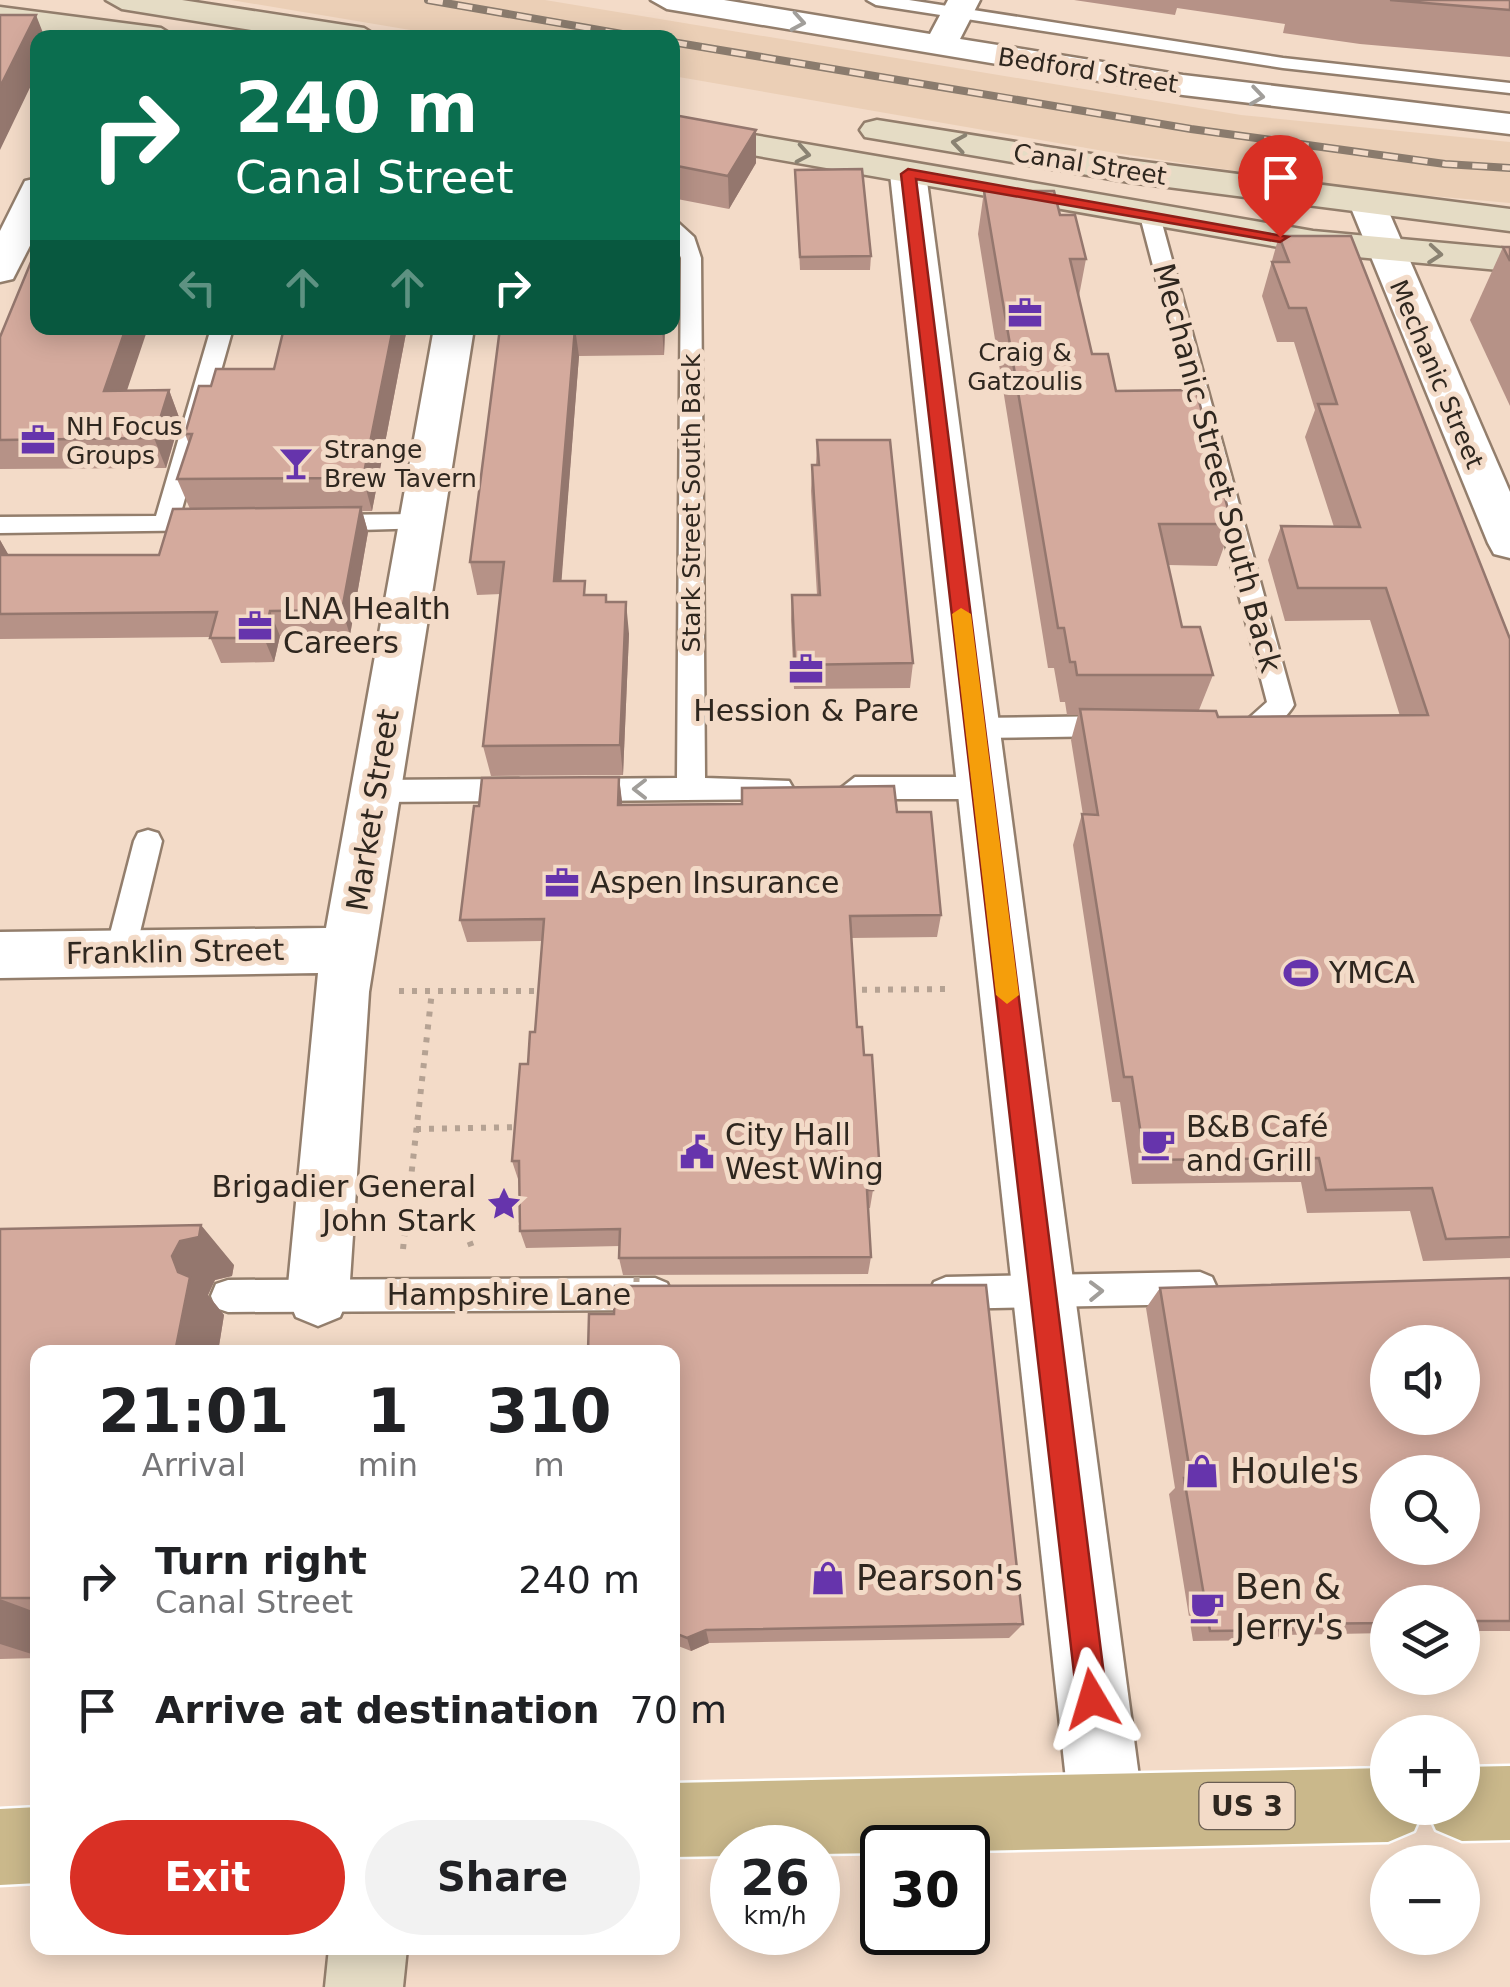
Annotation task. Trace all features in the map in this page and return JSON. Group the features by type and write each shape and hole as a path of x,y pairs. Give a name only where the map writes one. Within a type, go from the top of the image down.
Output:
{"main road":[{"name":"US 3","path":"680,1820 1106,1807 1370,1804"},
{"path":"1480,1804 1510,1804"},
{"path":"0,1847 30,1845"}],"street":[{"name":"Bedford Street","path":"667,0 1182,85 1450,120 1510,124"},
{"path":"940,46 961,7"},
{"path":"0,17 238,30"},
{"path":"113,22 137,30"},
{"name":"Canal Street","path":"836,122 1129,172 1510,220"},
{"name":"Canal Street","path":"680,132 1150,216 1385,250 1510,260"},
{"path":"908,174 1106,1807"},
{"name":"Mechanic Street","path":"1368,204 1506,524"},
{"path":"0,271 30,205"},
{"name":"Market Street","path":"318,1296 346,971 453,335"},
{"name":"Franklin Street","path":"0,956 120,954 346,971"},
{"path":"364,1987 367,1955"}],"lane":[{"path":"876,0 961,7 1194,50 1510,88"},
{"path":"1182,85 1194,50"},
{"path":"1449,83 1450,120"},
{"name":"Mechanic Street South Back","path":"1150,216 1281,705 1254,729 1218,728"},
{"name":"Stark Street South Back","path":"680,232 691,258 691,788"},
{"path":"166,524 220,335"},
{"path":"304,523 421,522"},
{"path":"0,525 226,524"},
{"path":"975,728 1144,727"},
{"path":"376,791 982,788"},
{"path":"120,954 148,841"},
{"path":"911,1293 1224,1287"},
{"name":"Hampshire Lane","path":"228,1296 680,1294"}],"path":[{"path":"346,971 432,992 548,991"},
{"path":"838,990 954,989"},
{"path":"397,1295 432,992"},
{"path":"416,1128 522,1127"},
{"path":"406,1220 462,1221 490,1294"},
{"path":"636,1299 637,1264"}],"shaded area":[{"path":"231,0 545,0 1241,115 1510,142 1510,203 1366,190 1115,153 680,77 680,30 410,30"}],"building":[{"path":"1390,0 1510,0 1510,10"},
{"path":"0,15 36,15 0,87"},
{"path":"680,116 756,130 728,176 680,167"},
{"path":"862,169 871,256 800,257 795,170"},
{"path":"984,191 1054,191 1060,215 1075,215 1086,259 1070,259 1092,354 1108,354 1116,391 1196,390 1232,524 1159,524 1182,627 1200,627 1213,675 1077,675 1075,662 1070,662 1064,628 1058,628"},
{"name":"YMCA","path":"1279,236 1351,236 1510,639 1510,1237 1446,1239 1432,1188 1326,1190 1319,1158 1145,1160 1132,1077 1124,1077 1082,814 1098,815 1080,709 1216,711 1218,717 1428,715 1386,588 1298,588 1281,526 1360,527 1318,404 1337,404 1306,308 1289,308 1272,262 1289,262"},
{"path":"30,264 30,335 124,335 104,391 169,390 154,438 0,440 0,337"},
{"path":"282,335 392,335 363,478 177,479 192,434 185,434 199,386 211,386 216,369 274,369"},
{"path":"499,335 574,335 554,581 585,581 584,595 606,595 606,602 626,602 620,745 483,746 504,562 470,562"},
{"path":"817,440 890,440 913,663 795,665 792,595 820,595 812,465 819,465"},
{"path":"361,507 342,610 270,611 264,638 210,638 217,612 0,614 0,555 159,555 173,509"},
{"path":"619,777 618,805 742,804 742,788 894,786 897,812 931,812 941,915 850,916 857,1027 862,1027 864,1055 872,1055 879,1159 870,1159 873,1190 867,1190 871,1257 619,1258 620,1229 520,1231 519,1161 512,1161 520,1064 528,1064 530,1032 535,1032 544,919 460,920 474,806 479,806 482,778"},
{"path":"201,1225 199,1237 180,1241 172,1256 178,1272 190,1277 176,1345 30,1345 30,1598 0,1598 0,1229"},
{"path":"1510,1278 1510,1621 1480,1621 1480,1585 1370,1585 1370,1623 1291,1624 1292,1630 1210,1631 1184,1478 1191,1478 1160,1288"},
{"path":"986,1285 1023,1624 706,1630 687,1638 680,1635 680,1345 588,1345 589,1314 614,1314 615,1286"}],"railway":[{"path":"428,0 599,30"},
{"path":"680,43 1191,129 1445,164 1510,168"}],"slow traffic":[{"path":"961,614 1007,995"}],"place":[{"name":"Craig & Gatzoulis","path":"1025,313"},
{"name":"NH Focus Groups","path":"38,440"},
{"name":"Strange Brew Tavern","path":"296,463"},
{"name":"LNA Health Careers","path":"255,626"},
{"name":"Hession & Pare","path":"806,669"},
{"name":"Aspen Insurance","path":"562,883"},
{"name":"YMCA","path":"1301,973"},
{"name":"B&B Café and Grill","path":"1158,1144"},
{"name":"City Hall West Wing","path":"697,1152"},
{"name":"Brigadier General John Stark","path":"504,1204"},
{"name":"Houle's","path":"1202,1471"},
{"name":"Pearson's","path":"828,1578"},
{"name":"Ben & Jerry's","path":"1207,1607"}],"route":[{"path":"1092,1699 908,174 1280,237"}]}
